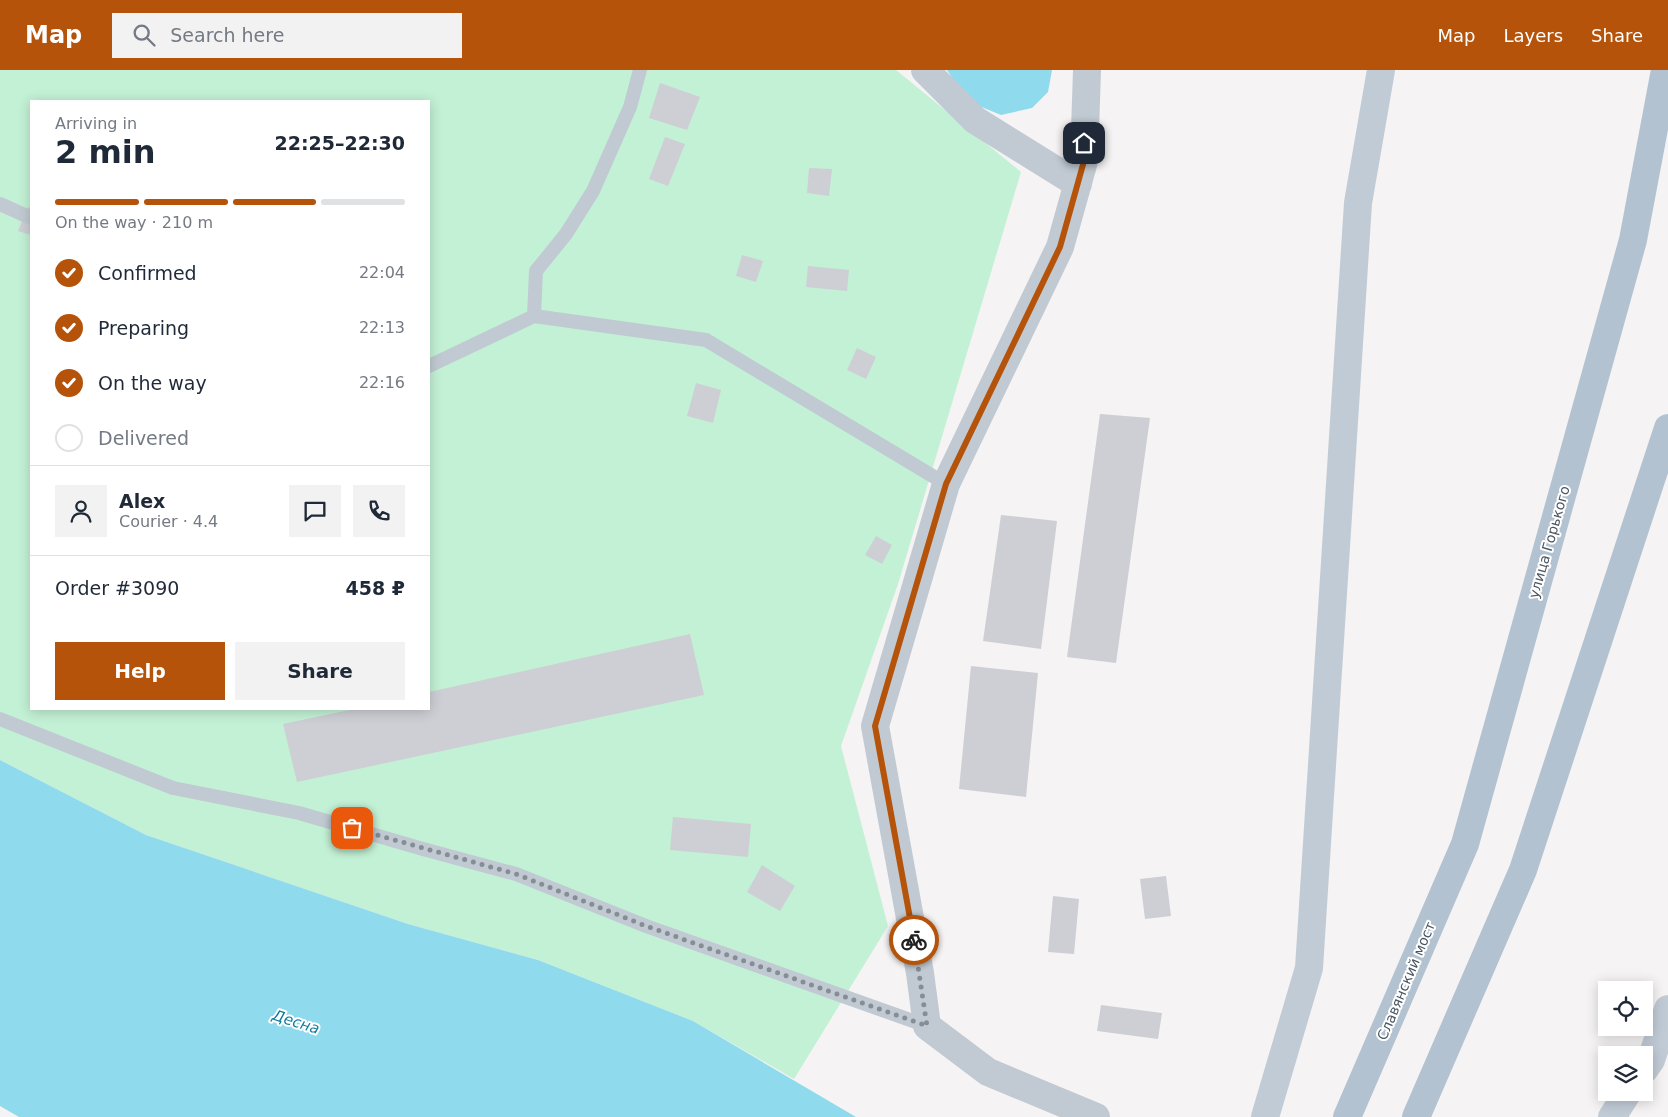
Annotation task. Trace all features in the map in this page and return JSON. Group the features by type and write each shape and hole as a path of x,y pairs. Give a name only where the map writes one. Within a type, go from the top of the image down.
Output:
{"main road":[{"name":"улица Горького","path":"1465,844 1634,240 1665,70"},
{"path":"1416,1117 1523,870 1668,428"},
{"name":"Славянский мост","path":"1347,1117 1465,844"}],"street":[{"path":"925,70 975,120 1078,184"},
{"path":"1087,70 1084,161 1060,247 946,484 875,726 920,973 927,1026 988,1072 1096,1117"},
{"path":"1265,1117 1309,968 1358,203 1381,70"},
{"path":"1653,1054 1668,1009"},
{"path":"1612,1117 1622,1101"}],"lane":[{"path":"534,316 536,271 566,234 593,191 630,108 640,70"},
{"path":"0,204 30,218"},
{"path":"430,366 534,316 706,340 946,484"},
{"path":"0,719 173,788 299,813 516,874 646,926 927,1026"}],"green space":[{"path":"0,70 896,70 1021,172 898,584 841,746 888,926 794,1079 693,1021 538,960 408,924 146,835 0,760"}],"water":[{"path":"947,70 1052,70 1048,92 1032,108 1001,115 967,101"},
{"name":"Десна","path":"0,760 146,835 408,924 538,960 693,1021 856,1117 19,1117 0,1106"}],"building":[{"path":"660,83 700,97 687,130 649,118"},
{"path":"665,137 685,144 668,186 649,179"},
{"path":"809,168 832,169 829,196 807,193"},
{"path":"28,207 30,208 30,235 18,231"},
{"path":"742,255 763,261 756,282 736,276"},
{"path":"808,266 849,270 847,291 806,287"},
{"path":"857,348 876,357 866,379 847,370"},
{"path":"696,383 721,390 713,423 687,416"},
{"path":"1100,414 1150,418 1116,663 1067,657"},
{"path":"1001,515 1057,521 1041,649 983,641"},
{"path":"876,536 892,545 882,564 865,555"},
{"path":"690,634 704,695 297,782 283,724 349,710 430,710 430,692"},
{"path":"971,666 1038,673 1026,797 959,789"},
{"path":"673,817 751,824 748,857 670,850"},
{"path":"762,865 795,886 780,911 747,892"},
{"path":"1166,876 1171,916 1145,919 1140,879"},
{"path":"1053,896 1079,899 1074,954 1048,952"},
{"path":"1101,1005 1162,1013 1158,1039 1097,1031"}],"way so far":[{"path":"352,828 516,874 646,926 927,1026 914,940"}],"route":[{"path":"914,940 875,726 946,484 1060,247 1084,161 1084,143"}]}
